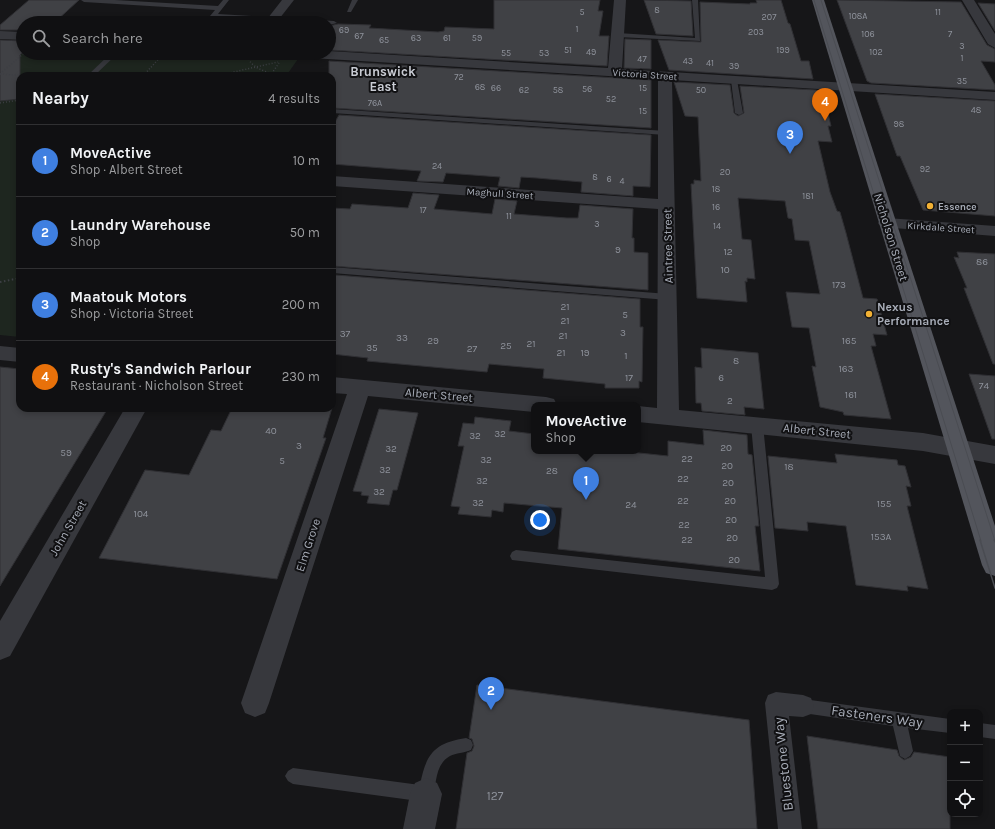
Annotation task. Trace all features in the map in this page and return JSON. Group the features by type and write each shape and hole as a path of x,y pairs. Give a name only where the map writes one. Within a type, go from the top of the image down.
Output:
{"main road":[{"name":"Nicholson Street","path":"818,0 995,565"}],"street":[{"path":"275,16 288,0"},
{"path":"615,72 620,0"},
{"path":"968,0 994,40"},
{"path":"0,34 16,35"},
{"name":"Victoria Street","path":"336,55 665,75 994,97"},
{"name":"Aintree Street","path":"665,75 668,416"},
{"name":"Maghull Street","path":"336,182 667,205"},
{"name":"Kirkdale Street","path":"887,223 995,231"},
{"path":"0,353 16,355"},
{"name":"Albert Street","path":"336,385 531,404"},
{"name":"Elm Grove","path":"255,703 360,387"},
{"name":"John Street","path":"0,647 134,412"},
{"name":"Albert Street","path":"641,414 923,442 995,455"},
{"name":"Bluestone Way","path":"790,829 776,703 803,706"},
{"path":"419,829 426,794"}],"lane":[{"path":"84,0 220,8"},
{"path":"213,16 226,0"},
{"path":"349,11 355,0"},
{"path":"618,35 698,40 695,0"},
{"path":"94,72 107,60"},
{"path":"734,80 738,113"},
{"path":"336,110 666,133"},
{"path":"336,270 668,297"},
{"path":"516,556 772,584 757,425"},
{"name":"Fasteners Way","path":"803,706 947,726"},
{"path":"899,719 905,751"},
{"path":"983,730 995,732"},
{"path":"293,776 426,794 431,768 437,755 452,746 466,745"}],"path":[{"path":"0,74 16,60"},
{"path":"147,72 158,60"},
{"path":"250,60 255,67 267,72"},
{"path":"233,72 281,61"},
{"path":"0,74 16,75"},
{"path":"0,103 16,101"},
{"path":"0,282 16,279"}],"shaded area":[{"path":"0,40 16,41 16,60 297,60 289,72 16,72 16,337 0,335"}],"building":[{"path":"29,0 79,0 62,16 16,16 16,30 0,30 0,25"},
{"path":"494,0 600,0 598,11 603,11 599,36 609,36 607,66 336,50 336,24 338,24 371,25 369,28 438,32 444,31 445,27 494,29"},
{"path":"644,0 691,1 693,36 656,34"},
{"path":"756,0 781,0 801,61 809,61 813,79 669,70 658,40 701,42 700,2 750,4 757,3"},
{"path":"837,0 961,2 987,45 995,49 995,62 981,61 995,85 995,90 871,83 867,81"},
{"path":"978,3 995,4 995,31"},
{"path":"625,39 651,40 651,69 624,68"},
{"path":"0,40 16,41 16,60 20,60 20,72 16,72 16,99 0,101"},
{"path":"329,61 651,80 651,128 336,108 336,72 329,72"},
{"path":"674,82 730,85 734,113 738,116 744,113 740,86 816,90 823,93 831,126 828,126 832,142 818,141 830,192 837,211 840,212 863,298 877,299 887,335 873,334 876,346 871,346 891,419 844,415 843,412 820,407 812,366 816,367 809,328 792,327 786,292 820,294 809,241 795,240 792,219 788,218 785,201 738,198 742,239 751,240 755,279 747,278 747,282 745,281 747,302 697,298 691,184 694,184 694,180 701,181 698,117 685,116"},
{"path":"875,94 995,101 995,216 923,210 900,156 897,156"},
{"path":"339,115 651,135 650,187 633,186 633,196 581,192 582,182 537,178 521,177 519,188 498,186 500,177 446,173 443,182 417,181 421,171 336,164 336,120"},
{"path":"413,193 439,195 434,209 492,214 495,199 517,201 514,214 567,218 578,218 580,205 633,209 632,238 634,238 634,252 648,253 648,290 336,266 336,208 350,209 352,204 408,208"},
{"path":"957,252 995,254 995,364 993,364 964,288 967,288 954,257 959,258"},
{"path":"336,275 640,299 640,327 643,327 642,382 639,381 639,388 605,388 605,384 543,378 544,369 489,364 487,372 367,361 368,358 336,354"},
{"path":"701,348 758,353 764,409 744,407 745,415 702,411 701,403 696,403 695,367 702,368"},
{"path":"0,367 16,369 16,412 106,412 0,586"},
{"path":"969,374 995,376 995,439 992,439"},
{"path":"379,409 418,413 397,490 393,490 389,505 367,503 369,496 361,495 362,492 353,491"},
{"path":"230,412 331,412 323,438 326,438 277,579 99,558 145,470 189,475 211,430 221,431"},
{"path":"475,417 511,421 509,431 531,434 531,454 641,453 668,456 668,441 704,445 703,430 747,435 748,454 752,455 759,526 755,526 760,571 558,549 562,508 504,503 503,512 492,510 491,517 458,514 460,507 451,506 464,446 458,446 463,423 474,424"},
{"path":"835,454 897,460 898,465 905,466 911,487 906,486 911,506 907,506 928,589 907,586 908,591 856,585 846,526 807,522 808,531 775,528 768,456 837,463"},
{"path":"477,685 749,720 757,829 456,829 467,753 472,751 474,746 472,739 469,738"},
{"path":"807,736 897,750 899,756 904,760 911,757 914,752 947,757 947,817 950,817 950,829 818,829"}],"tram line":[{"path":"814,0 981,541"},
{"path":"821,0 995,541"},
{"path":"980,540 995,588"}],"place":[{"name":"Rusty's Sandwich Parlour","path":"825,121"},
{"name":"Maatouk Motors","path":"790,154"},
{"name":"Essence","path":"930,206"},
{"name":"Nexus Performance","path":"869,314"},
{"name":"MoveActive","path":"586,500"},
{"name":"Laundry Warehouse","path":"491,710"}],"district":[{"name":"Brunswick East","path":"383,78"}]}
